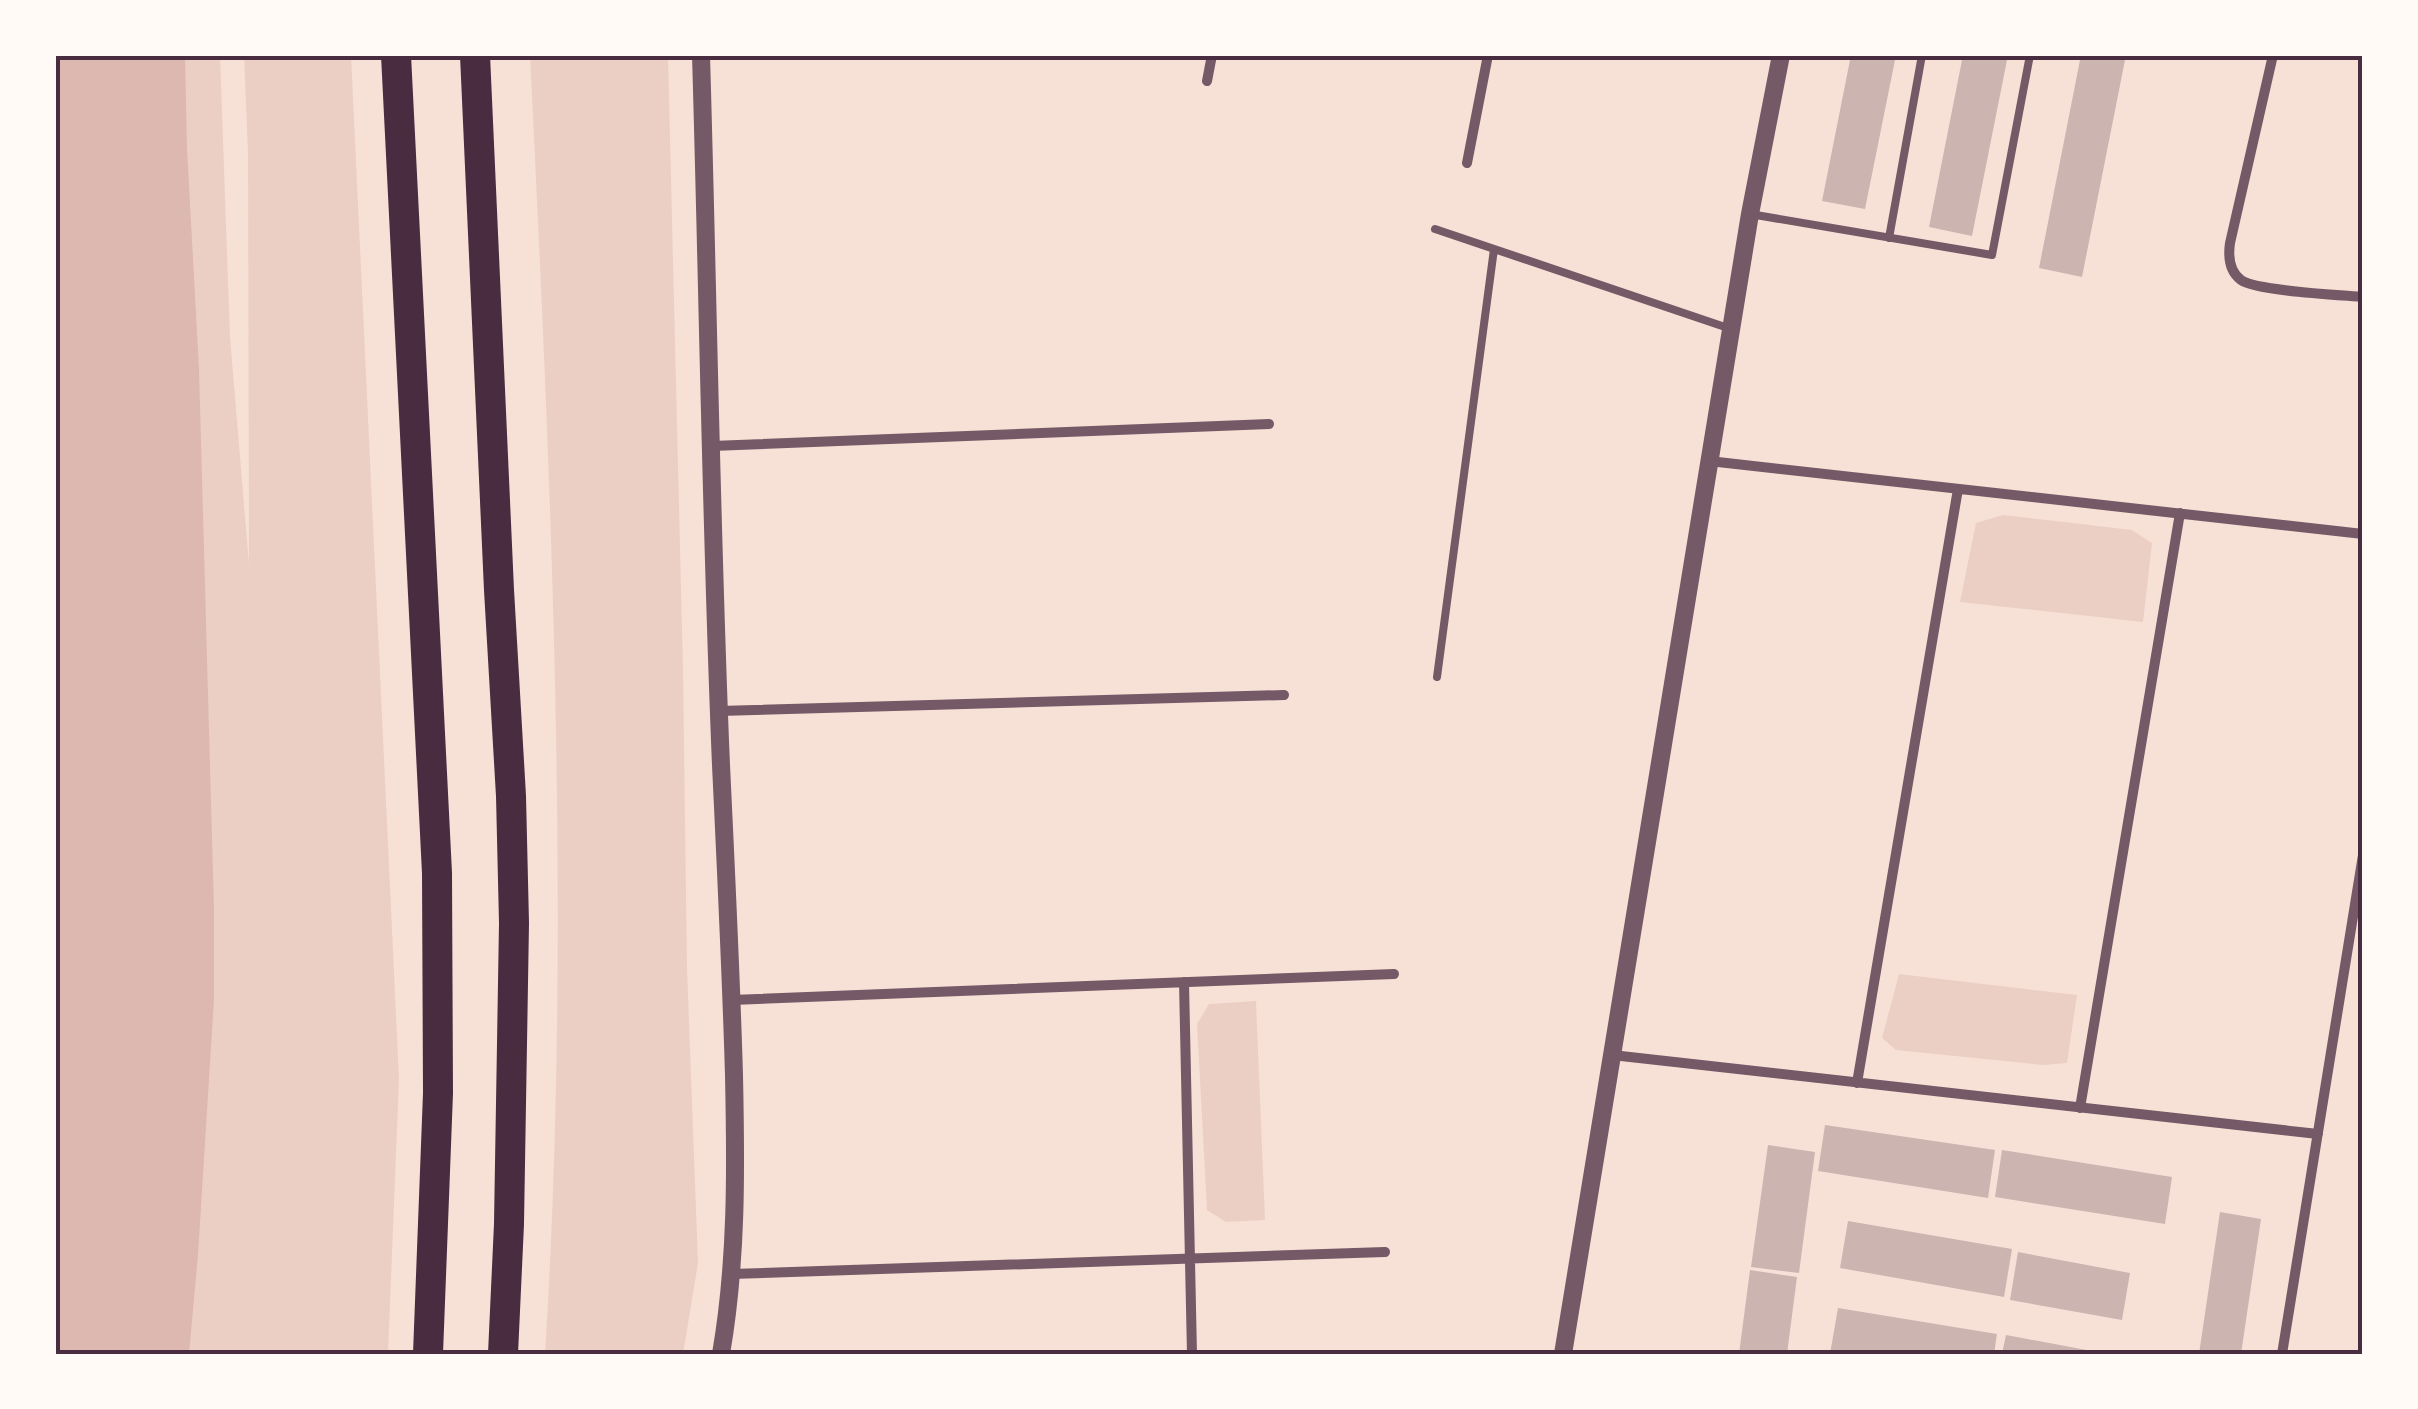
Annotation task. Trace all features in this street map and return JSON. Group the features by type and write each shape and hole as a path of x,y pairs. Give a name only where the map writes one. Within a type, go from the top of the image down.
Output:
{"highway":[{"path":"396,55 437,873 438,1093 428,1354"},
{"path":"475,55 514,923 503,1354"}],"street":[{"path":"702,55 736,1209 721,1354"},
{"path":"1207,81 1212,55"},
{"path":"1467,163 1488,55"},
{"path":"1563,1354 1750,214 1781,55"},
{"path":"2273,55 2230,243 2228,257 2232,270 2238,278 2258,286 2363,297"},
{"path":"712,446 1269,424"},
{"path":"1709,461 2363,534"},
{"path":"1858,1083 1958,488"},
{"path":"2080,1108 2180,513"},
{"path":"719,711 1284,695"},
{"path":"2282,1354 2363,855"},
{"path":"732,1000 1394,974"},
{"path":"1184,982 1192,1354"},
{"path":"1612,1055 2318,1134"},
{"path":"731,1274 1386,1252"}],"lane":[{"path":"1889,238 1922,55"},
{"path":"1750,214 1992,256 2030,55"},
{"path":"1435,229 1731,328"},
{"path":"1438,677 1494,249"}],"shaded area":[{"path":"55,55 220,55 230,337 249,564 248,153 244,55 351,55 399,1079 388,1354 55,1354"},
{"path":"55,55 185,55 199,369 214,910 214,1000 189,1354 55,1354"},
{"path":"530,55 668,55 687,968 698,1263 683,1354 545,1354 553,1192 558,867 551,542"},
{"path":"2003,515 2132,530 2152,543 2143,622 1960,602 1976,523"},
{"path":"1899,974 2077,995 2067,1063 2043,1065 1896,1050 1882,1038"},
{"path":"1256,1001 1265,1220 1226,1222 1207,1210 1197,1024 1209,1004"}],"building":[{"path":"1851,55 1896,55 1865,209 1822,201"},
{"path":"1963,55 2008,55 1972,236 1929,227"},
{"path":"2081,55 2126,55 2082,277 2039,268"},
{"path":"1825,1125 1995,1150 1988,1198 1818,1171"},
{"path":"1768,1145 1815,1152 1799,1273 1751,1267"},
{"path":"2002,1150 2172,1177 2165,1224 1995,1197"},
{"path":"2220,1212 2261,1219 2241,1354 2199,1354"},
{"path":"1848,1221 2012,1249 2004,1297 1840,1268"},
{"path":"2018,1252 2130,1273 2122,1320 2010,1300"},
{"path":"1750,1270 1797,1277 1787,1354 1739,1354"},
{"path":"1838,1308 1997,1334 1994,1354 1830,1354"},
{"path":"2006,1335 2097,1352 2097,1354 2002,1354"}]}
